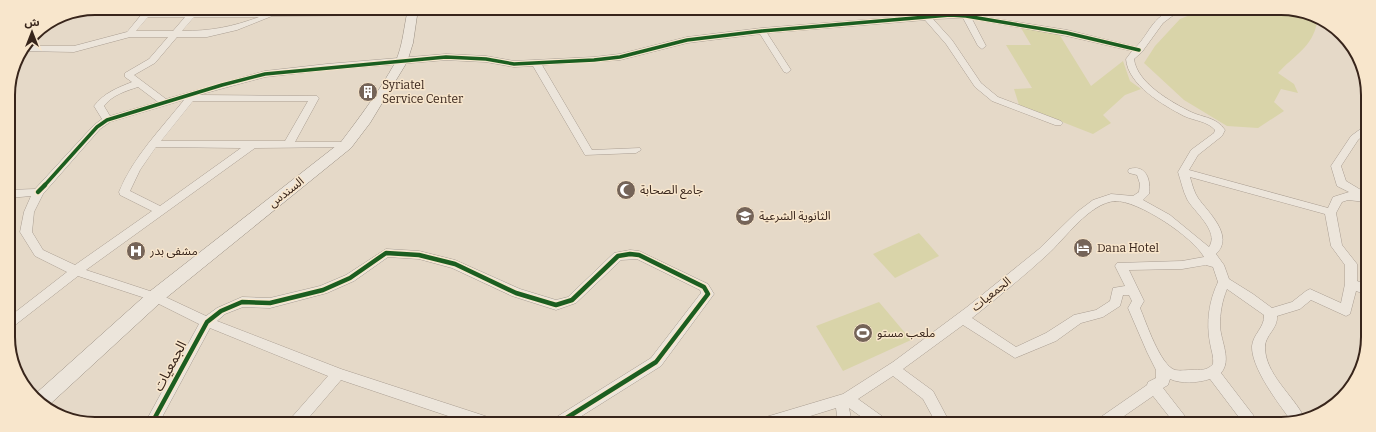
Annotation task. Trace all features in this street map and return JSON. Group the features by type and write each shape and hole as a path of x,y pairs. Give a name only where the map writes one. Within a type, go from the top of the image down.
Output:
{"main road":[{"name":"السندس","path":"155,298 346,145 363,123 401,62 407,43 411,15"},
{"path":"44,398 155,298"}],"street":[{"path":"130,34 146,15"},
{"path":"164,102 128,74 152,61 192,15"},
{"path":"208,33 223,15"},
{"path":"52,49 74,49 130,34 208,33 242,26 270,15"},
{"path":"1167,15 1151,31 1139,50 1133,54 1130,61 1131,68 1140,80 1188,114 1212,122 1220,130 1219,134 1200,145 1192,153 1183,172 1192,198 1211,220 1217,240 1216,247 1208,254"},
{"path":"469,417 338,374 207,322 155,298 76,271 39,252 26,232 29,212 38,192 97,127 107,120 164,102 265,74 327,66 401,62 446,57 486,59 514,64 620,57 687,40 762,31 927,17 966,16 1066,33 1139,50"},
{"path":"966,16 982,46"},
{"path":"927,17 949,42 978,85 995,99 1058,123"},
{"path":"762,31 787,70"},
{"path":"536,63 589,153 636,150"},
{"path":"107,120 99,106 102,102 107,97 138,82"},
{"path":"193,95 314,98 288,144"},
{"path":"161,211 124,192 126,183 154,144 193,95"},
{"path":"1361,132 1354,138 1336,166 1341,183 1361,195"},
{"path":"154,144 346,145"},
{"path":"15,320 76,271 253,144"},
{"path":"1132,171 1141,173 1145,184 1144,194 1134,200"},
{"path":"1183,172 1330,212"},
{"path":"15,194 38,192"},
{"path":"1330,212 1335,207 1337,200 1347,196 1361,197"},
{"name":"الجمعيات","path":"786,417 844,399 893,369 962,318 1043,252 1096,202 1113,197 1134,200 1157,211 1196,242 1217,263"},
{"path":"1270,312 1296,306 1310,294 1346,311 1351,284 1351,264 1337,246 1330,212"},
{"path":"207,322 221,311 242,302 270,303 323,290 350,278 386,252 419,255 455,264 516,293 556,305 572,300 618,256 630,254 639,255 704,287 708,294 701,301 656,362 568,417"},
{"path":"1224,282 1218,294 1214,326 1220,364 1213,373 1199,376 1173,376 1163,369 1147,340 1134,308 1138,301 1121,266 1182,265 1206,261 1217,263 1224,282 1244,293 1270,312 1272,323 1262,335 1258,349 1266,369 1296,415"},
{"path":"1351,284 1361,288"},
{"path":"962,318 1015,353 1051,337 1078,318 1099,314 1116,303 1117,291 1132,290"},
{"name":"الجمعيات","path":"155,417 207,322"},
{"path":"893,369 928,395 940,417"},
{"path":"1111,417 1153,386 1163,381 1163,369"},
{"path":"1213,373 1248,417"},
{"path":"301,417 338,374"},
{"path":"1153,386 1178,417"},
{"path":"844,399 845,417"},
{"path":"844,399 872,417"}],"shaded area":[{"path":"1190,15 1281,15 1301,18 1317,24 1315,31 1307,45 1278,73 1294,84 1298,93 1281,89 1274,102 1284,111 1258,128 1227,126 1184,100 1144,63 1155,46 1180,19"},
{"path":"1021,28 1059,34 1091,86 1123,61 1130,81 1141,89 1125,95 1103,115 1111,123 1093,134 1019,105 1014,89 1032,88 1006,45 1031,45"},
{"path":"919,233 939,256 895,278 873,254"},
{"name":"ملعب مستو","path":"879,302 911,340 843,371 816,326"}],"cycle path":[{"path":"38,192 97,127 107,120 222,85 265,74 446,57 486,59 514,64 594,60 620,57 687,40 762,31 950,15 966,16 1067,33 1139,50"},
{"path":"155,417 207,322 221,311 242,302 270,303 323,290 350,278 386,253 419,255 455,264 516,293 556,305 572,300 618,256 630,254 639,255 704,287 708,294 701,301 656,362 568,417"}],"place":[{"name":"Syriatel Service Center","path":"368,92"},
{"name":"جامع الصحابة","path":"626,190"},
{"name":"الثانوية الشرعية","path":"745,216"},
{"name":"Dana Hotel","path":"1083,248"},
{"name":"مشفى بدر","path":"136,251"},
{"name":"ملعب مستو","path":"863,333"}]}
